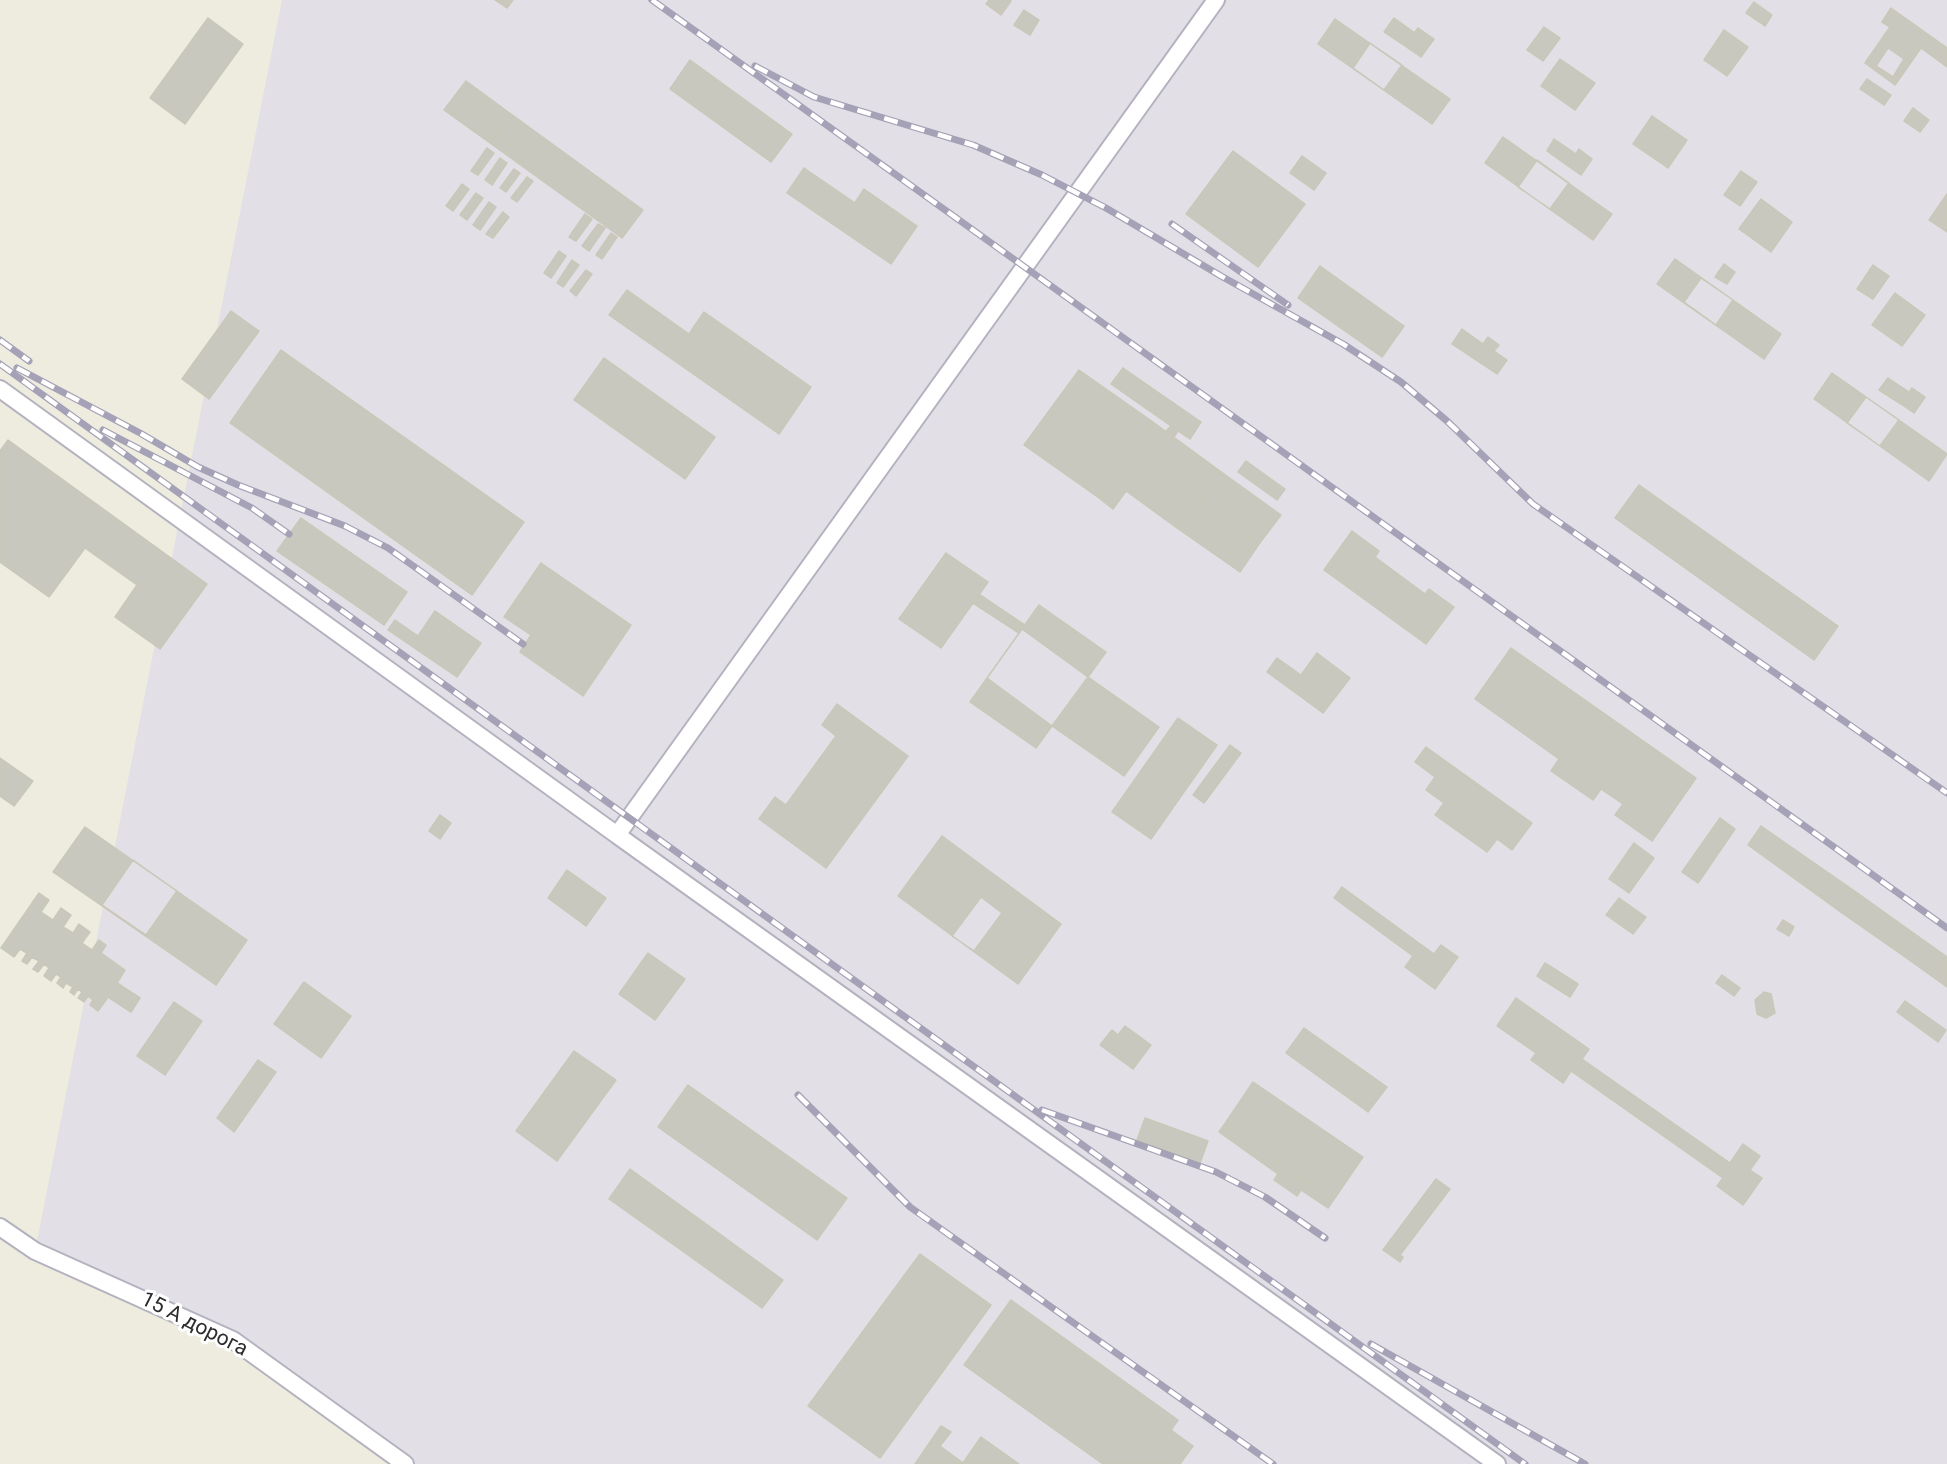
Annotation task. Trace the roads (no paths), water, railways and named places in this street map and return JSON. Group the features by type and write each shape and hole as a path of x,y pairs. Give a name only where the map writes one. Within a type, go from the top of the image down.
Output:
{"street":[{"path":"617,835 1216,0"},
{"path":"0,389 617,835 1497,1464"},
{"name":"15 А дорога","path":"0,1227 35,1251 233,1340 405,1464"}],"railway":[{"path":"652,0 1947,928"},
{"path":"755,66 814,97 973,145 1042,175 1106,208 1343,344 1401,382 1447,421 1533,504 1947,793"},
{"path":"1172,224 1288,305"},
{"path":"0,340 29,361"},
{"path":"0,364 1525,1464"},
{"path":"17,368 140,433 198,467 238,485 345,526 388,548 523,644"},
{"path":"103,430 252,508 289,534"},
{"path":"798,1095 910,1207 1273,1464"},
{"path":"1042,1110 1216,1172 1265,1197 1325,1238"},
{"path":"1371,1344 1585,1464"}]}
